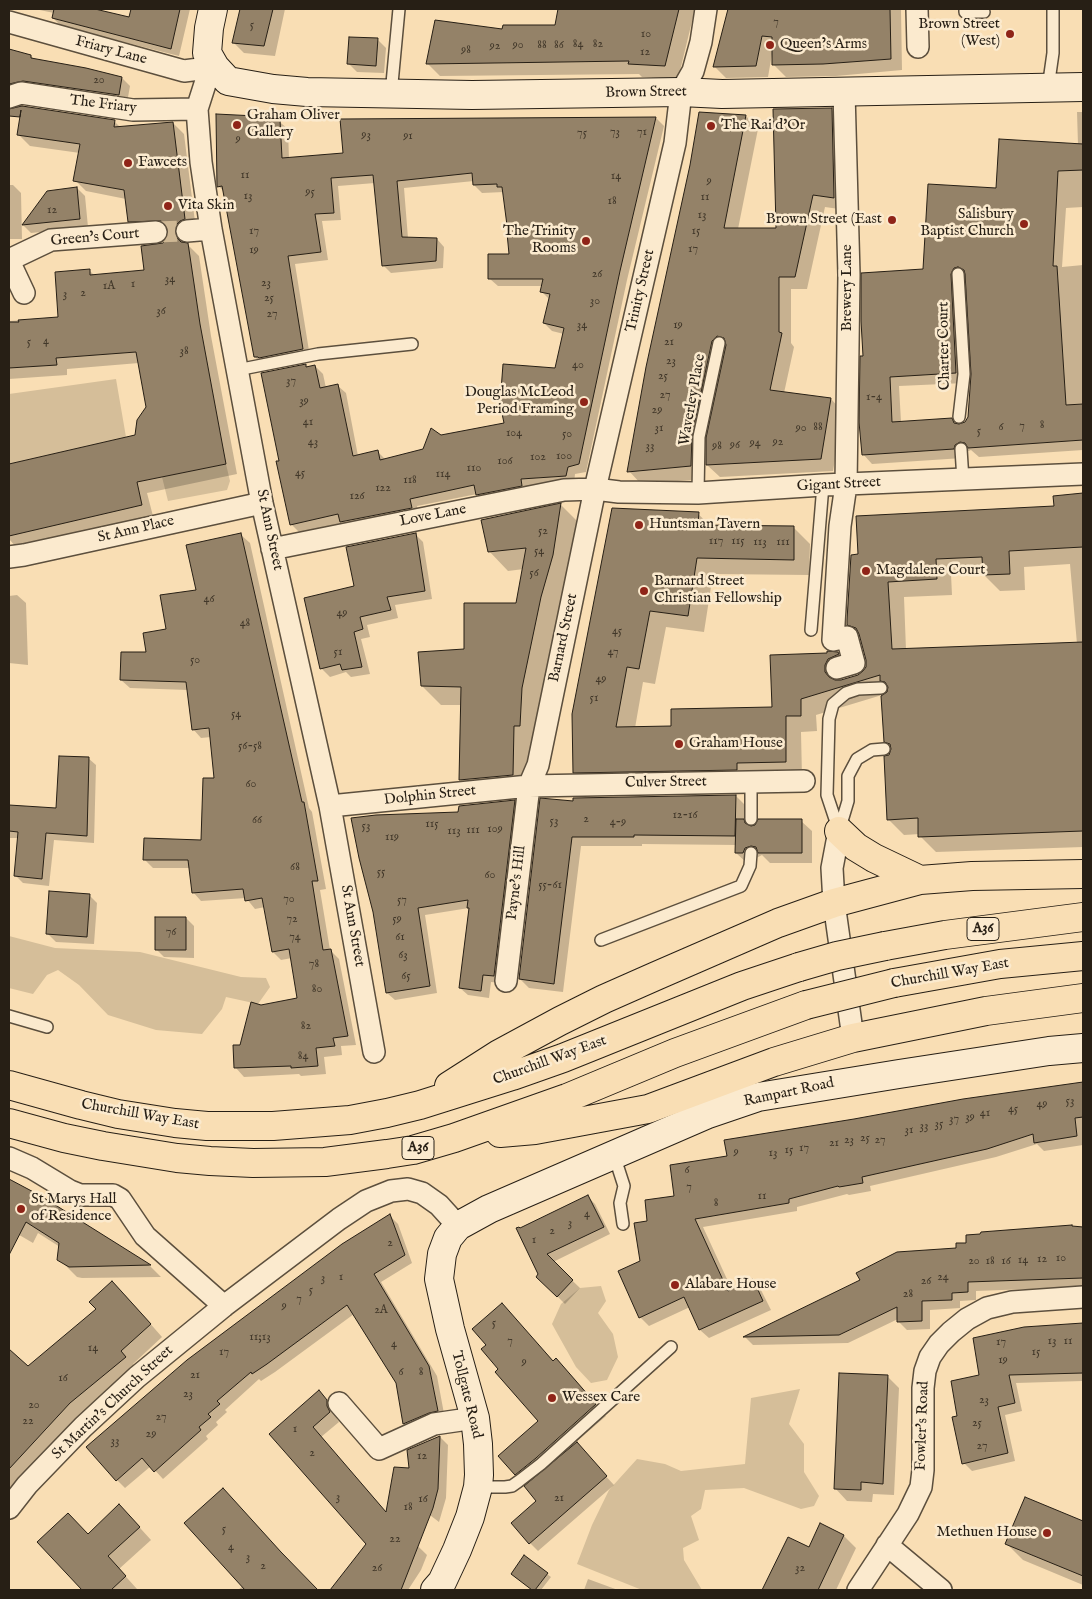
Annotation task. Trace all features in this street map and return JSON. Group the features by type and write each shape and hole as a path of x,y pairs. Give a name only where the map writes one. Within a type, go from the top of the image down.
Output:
{"highway":[{"path":"839,831 856,847 874,858 920,880"},
{"path":"420,1105 499,1054 604,999 778,923 834,903 920,880 972,876 1083,874"},
{"name":"Churchill Way East","path":"9,1085 118,1114 175,1123 206,1126 273,1126 332,1122 387,1113 420,1105 546,1064 724,993 837,956 945,934 1083,918"},
{"name":"Churchill Way East","path":"9,1123 64,1138 177,1158 253,1163 325,1162 413,1150 454,1138 567,1098 693,1046 806,1005 894,983 1000,964 1083,956"},
{"path":"454,1138 535,1130 648,1109 767,1065 853,1038 986,1011 1083,998"}],"street":[{"path":"214,9 209,28 208,53 215,67"},
{"path":"681,92 693,71 701,42 706,9"},
{"path":"917,9 918,48"},
{"name":"Friary Lane","path":"18,25 184,71 215,67"},
{"name":"Brown Street","path":"215,67 228,80 273,89 307,92 391,94 681,92 722,94 1083,87"},
{"name":"St Ann Street","path":"215,67 205,84 197,109 201,162 211,229 262,503 330,806 374,1052"},
{"name":"Trinity Street","path":"595,489 675,143 681,92"},
{"name":"Brewery Lane","path":"837,668 854,663 847,638 833,640 840,526 846,484 849,275 844,92"},
{"name":"The Friary","path":"9,97 21,93 133,110 197,109"},
{"path":"187,231 211,229"},
{"name":"Green's Court","path":"24,293 9,260 51,240 156,232"},
{"name":"Gigant Street","path":"595,489 619,492 698,493 823,485 1083,474"},
{"name":"Love Lane","path":"272,549 564,490 595,489"},
{"name":"Barnard Street","path":"529,786 538,765 595,489"},
{"name":"St Ann Place","path":"9,556 24,555 262,503"},
{"name":"Culver Street","path":"529,786 804,781"},
{"name":"Dolphin Street","path":"330,806 529,786"},
{"name":"Payne's Hill","path":"506,981 529,786"},
{"path":"839,831 832,868 834,903 853,1038"},
{"name":"Rampart Road","path":"458,1226 489,1209 708,1114 758,1097 908,1072 1049,1051 1083,1048"},
{"path":"9,1158 32,1168 80,1195 113,1195 120,1199 145,1236 224,1306"},
{"name":"St Martin's Church Street","path":"9,1508 27,1484 83,1427 137,1377 224,1306 339,1219 366,1201 391,1191 408,1189 422,1193 439,1206 458,1226"},
{"name":"Tollgate Road","path":"435,1590 442,1582 457,1550 470,1517 478,1487 478,1444 475,1418 450,1329 440,1279 442,1254 448,1238 458,1226"},
{"name":"Fowler's Road","path":"858,1590 908,1514 921,1487 925,1371 930,1357 939,1344 967,1319 987,1308 1012,1302 1083,1297"},
{"path":"339,1403 378,1449 434,1424 475,1418"},
{"path":"887,1544 941,1590"}],"lane":[{"path":"391,94 399,9"},
{"path":"965,9 965,12 984,12"},
{"path":"1048,88 1053,53 1053,9"},
{"name":"Charter Court","path":"958,274 964,374 959,417"},
{"name":"Waverley Place","path":"698,493 699,437 719,343"},
{"path":"237,370 318,354 412,344"},
{"path":"960,449 963,480"},
{"path":"811,630 823,485"},
{"path":"839,831 827,795 829,719 834,704 846,693 858,689 881,688"},
{"path":"839,831 848,801 848,776 857,759 872,750 884,749"},
{"path":"751,782 751,819"},
{"path":"601,940 742,886 750,866 750,853"},
{"path":"9,1016 47,1027"},
{"path":"614,1155 624,1186 620,1204 623,1224"},
{"path":"478,1487 505,1488 519,1481 541,1464 671,1347"}],"shaded area":[{"path":"116,379 126,437 9,464 9,394"},
{"path":"226,464 230,481 227,490 168,501 162,477"},
{"path":"9,936 55,948 140,952 241,977 266,978 270,987 258,1004 226,997 222,1009 202,1034 156,1030 108,1015 79,985 58,970 47,975 33,994 9,988"},
{"path":"601,1286 606,1301 598,1313 613,1334 618,1357 607,1380 591,1383 576,1367 552,1324 561,1304 580,1288"},
{"path":"800,1389 789,1424 804,1444 804,1472 819,1496 814,1506 801,1509 744,1488 705,1490 701,1509 691,1516 699,1540 683,1548 684,1560 702,1590 642,1590 577,1564 592,1525 609,1490 637,1459 665,1464 681,1471 745,1464 751,1398"}],"building":[{"path":"54,9 95,9 129,17 131,9 180,9 171,49 52,18"},
{"path":"240,9 273,9 264,46 232,43"},
{"path":"558,9 679,9 665,66 628,64 629,61 426,64 435,20 502,29 503,25 555,25"},
{"path":"728,9 890,9 891,59 823,64 772,65 772,37 762,36 756,66 713,67"},
{"path":"349,37 378,38 376,66 347,64"},
{"path":"9,49 31,55 31,58 122,77 119,95 23,81 9,84"},
{"path":"22,106 115,120 114,127 173,122 185,219 176,225 175,233 181,242 188,243 200,324 226,464 137,482 142,505 9,536 9,464 135,435 137,420 146,407 136,352 56,358 57,365 9,368 9,322 58,317 55,272 90,269 90,275 144,270 141,246 163,243 167,238 168,232 166,225 161,221 128,222 124,190 73,181 80,144 17,135 20,117 9,116 9,109"},
{"path":"832,108 834,198 813,195 795,277 779,277 779,332 782,333 770,390 831,398 821,459 706,465 706,438 726,345 724,338 717,336 712,341 692,435 691,466 627,472 646,367 690,165 699,112 746,115 724,228 776,228 773,109"},
{"path":"216,114 276,117 276,120 280,120 282,158 343,153 340,119 656,117 620,271 579,464 568,467 566,476 521,479 522,486 476,495 474,485 410,499 412,508 340,522 338,514 290,525 276,461 279,461 261,373 306,364 306,367 315,365 320,388 338,384 353,456 378,450 380,460 423,449 431,428 441,435 504,423 500,404 503,364 555,368 564,328 543,323 550,294 540,292 543,279 488,279 488,254 509,254 502,187 497,187 497,184 473,185 472,173 397,181 402,237 437,238 436,261 382,266 373,175 331,178 334,213 315,214 321,252 288,256 303,349 259,358 254,357 222,186 217,187"},
{"path":"999,139 1083,144 1083,170 1058,171 1053,266 1057,266 1066,405 1083,404 1083,440 968,448 965,443 960,442 955,445 954,449 862,455 859,422 860,356 863,356 861,273 923,269 928,184 996,188","holes":["958,267 964,270 971,374 968,417 965,422 959,424 954,423 952,418 892,422 890,377 956,373 951,274 954,268"]},
{"path":"77,187 80,219 22,225 47,191"},
{"path":"1083,493 1083,547 1009,551 1010,574 983,575 982,557 936,559 937,579 888,582 892,649 1083,642 1083,831 918,837 918,818 887,820 884,756 889,755 891,749 890,744 884,742 881,696 887,692 888,687 885,682 880,681 880,675 801,699 801,716 786,716 786,762 737,763 737,770 573,773 572,714 612,508 699,512 698,525 794,526 794,560 697,558 688,616 650,611 639,669 627,667 616,727 671,726 671,709 772,707 770,655 838,652 839,654 828,659 825,665 825,672 829,677 841,680 858,675 863,671 866,667 866,660 859,634 856,628 847,625 851,555 858,554 856,516 1054,506 1053,496"},
{"path":"561,503 553,555 541,597 522,688 520,726 514,726 513,775 459,780 461,687 421,686 418,652 464,649 464,603 516,603 526,548 488,552 481,520"},
{"path":"241,533 302,802 304,802 318,881 312,881 323,950 331,949 348,1036 333,1038 335,1046 316,1048 318,1066 234,1068 233,1045 240,1045 251,1002 261,1005 297,998 289,949 272,952 262,898 245,901 243,889 192,893 188,860 143,860 144,838 201,840 203,778 214,778 209,728 192,730 186,682 120,680 121,652 146,652 143,633 166,629 160,595 196,590 186,545"},
{"path":"416,533 425,591 387,597 391,610 360,617 363,629 354,632 362,667 342,670 340,664 320,669 304,598 354,586 346,547"},
{"path":"59,756 89,757 87,836 46,833 42,879 14,876 18,832 9,831 9,805 56,808"},
{"path":"736,795 735,836 634,835 634,837 572,837 554,984 519,979 540,798 573,801 573,798"},
{"path":"515,800 494,976 483,975 481,991 459,988 469,908 467,908 468,900 418,908 430,986 386,993 373,912 351,818 376,815 458,812 459,806"},
{"path":"736,819 744,819 745,823 751,826 755,825 758,819 802,819 802,853 758,853 756,847 751,846 745,848 743,853 735,853"},
{"path":"49,891 90,894 87,937 46,934"},
{"path":"155,917 186,917 186,950 155,950"},
{"path":"1083,1082 1083,1117 1075,1118 1077,1136 1034,1143 1033,1134 987,1149 862,1177 863,1183 838,1186 789,1199 789,1203 695,1219 728,1291 753,1279 763,1301 699,1330 684,1297 639,1318 618,1271 640,1261 634,1223 647,1221 645,1200 674,1196 670,1165 727,1156 724,1140 963,1099"},
{"path":"9,1179 41,1196 151,1265 69,1267 57,1260 59,1243 26,1222 9,1255"},
{"path":"588,1195 604,1227 547,1254 573,1280 557,1297 536,1277 538,1274 516,1228 520,1228"},
{"path":"390,1214 405,1255 374,1274 429,1366 438,1411 403,1424 396,1383 347,1305 267,1364 252,1374 251,1372 217,1401 220,1404 208,1414 211,1417 199,1427 201,1430 154,1472 142,1458 116,1481 86,1447 187,1360 342,1244"},
{"path":"1072,1225 1083,1227 1083,1278 968,1282 968,1292 952,1293 952,1300 922,1301 922,1321 897,1322 897,1307 839,1335 743,1337 860,1280 856,1273 897,1252 956,1248 956,1243 966,1243 966,1235 980,1234 981,1232"},
{"path":"112,1281 151,1324 121,1351 126,1357 70,1403 9,1469 9,1349 28,1366 96,1309 89,1302"},
{"path":"502,1303 553,1361 556,1358 596,1404 515,1475 498,1456 538,1421 495,1372 498,1369 481,1349 486,1345 472,1329"},
{"path":"1083,1323 1083,1373 1009,1375 1015,1403 998,1407 1008,1453 962,1464 952,1417 957,1416 951,1381 979,1375 973,1338 1024,1327"},
{"path":"839,1373 888,1375 883,1484 861,1482 861,1490 834,1489"},
{"path":"319,1390 327,1400 330,1412 313,1427 386,1512 394,1467 409,1468 407,1450 440,1436 438,1489 433,1508 401,1590 330,1590 366,1544 269,1434"},
{"path":"577,1442 607,1476 529,1544 511,1523 536,1501 524,1486"},
{"path":"223,1488 318,1590 245,1590 184,1523"},
{"name":"Methuen House","path":"1025,1497 1083,1521 1083,1576 1005,1544"},
{"path":"119,1504 140,1527 108,1556 126,1576 111,1590 82,1590 37,1542 68,1513 88,1534"},
{"path":"820,1523 844,1535 818,1590 762,1590 788,1537 809,1547"},
{"path":"524,1555 548,1573 535,1590 532,1590 511,1574"}],"tunnel":[{"path":"156,232 187,231"}],"place":[{"name":"Brown Street (West)","path":"1010,34"},
{"name":"Queen’s Arms","path":"770,45"},
{"name":"Graham Oliver Gallery","path":"237,125"},
{"name":"The Rai d'Or","path":"711,126"},
{"name":"Fawcets","path":"128,163"},
{"name":"Vita Skin","path":"168,206"},
{"name":"Brown Street (East","path":"892,220"},
{"name":"Salisbury Baptist Church","path":"1024,224"},
{"name":"The Trinity Rooms","path":"586,241"},
{"name":"Douglas McLeod Period Framing","path":"584,402"},
{"name":"Huntsman Tavern","path":"639,525"},
{"name":"Magdalene Court","path":"866,571"},
{"name":"Barnard Street Christian Fellowship","path":"644,591"},
{"name":"Graham House","path":"679,744"},
{"name":"St Marys Hall of Residence","path":"21,1209"},
{"name":"Alabare House","path":"675,1285"},
{"name":"Wessex Care","path":"552,1398"},
{"name":"Methuen House","path":"1047,1533"}]}
